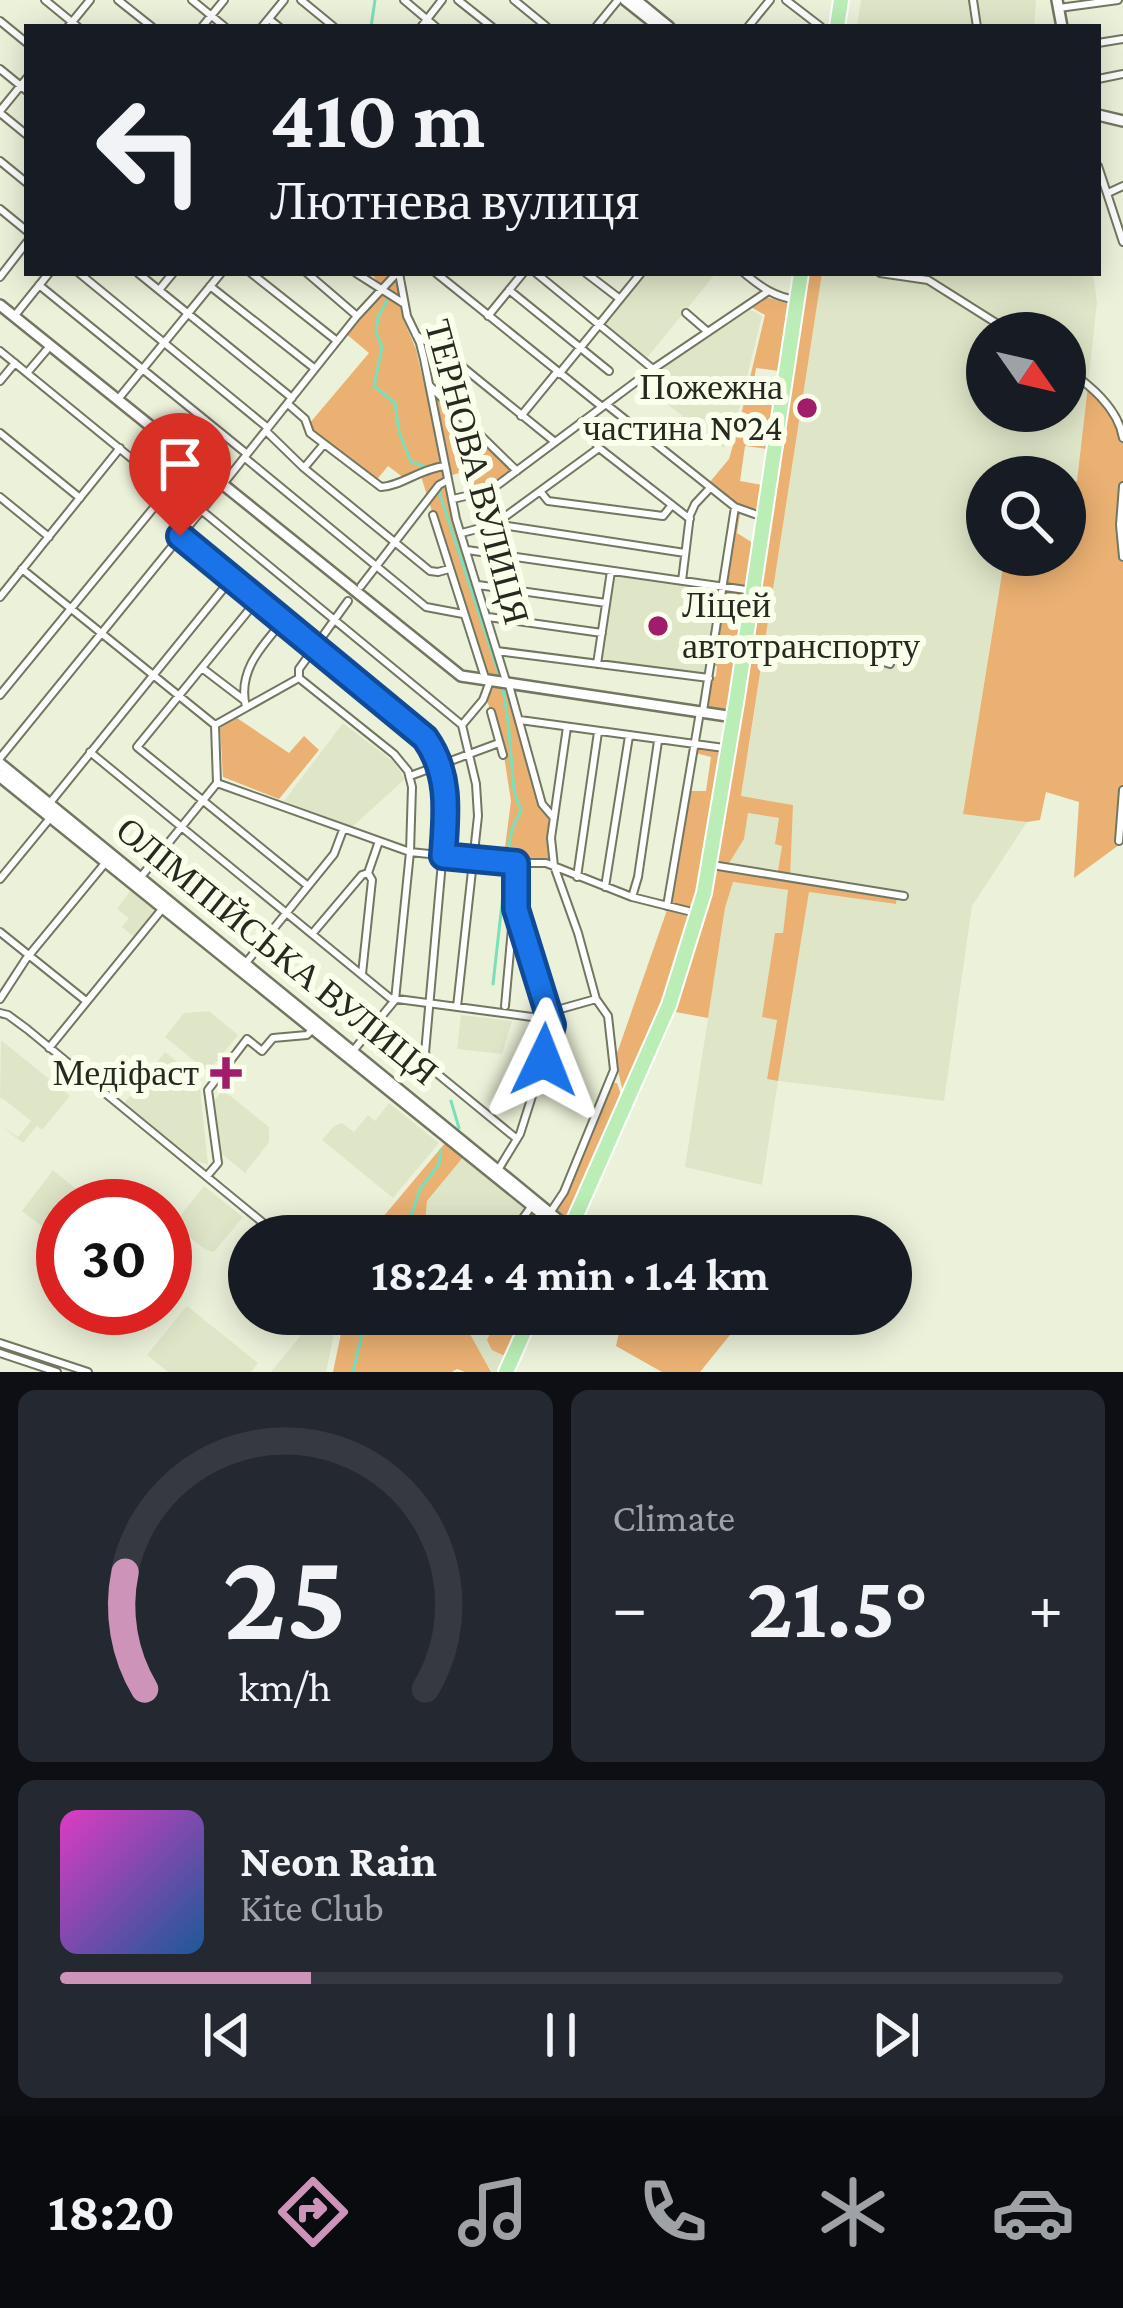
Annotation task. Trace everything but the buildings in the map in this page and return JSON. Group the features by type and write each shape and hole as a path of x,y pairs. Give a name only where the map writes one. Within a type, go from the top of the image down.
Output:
{"highway":[{"path":"576,1215 669,1005 699,914 734,717 800,276"},
{"path":"508,1371 523,1335"}],"main road":[{"name":"ОЛІМПІЙСЬКА ВУЛИЦЯ","path":"0,761 106,862 137,882 312,1030 350,1054"},
{"name":"ОЛІМПІЙСЬКА ВУЛИЦЯ","path":"0,776 244,964 548,1215"},
{"name":"ОЛІМПІЙСЬКА ВУЛИЦЯ","path":"496,1173 531,1207 546,1215"}],"street":[{"path":"45,0 72,24"},
{"path":"118,0 148,24"},
{"path":"192,0 221,24"},
{"path":"204,24 224,0"},
{"path":"264,24 284,0"},
{"path":"301,0 330,24"},
{"path":"404,0 424,23 442,0"},
{"path":"458,0 488,24"},
{"path":"514,0 543,24"},
{"path":"600,24 621,0 655,24"},
{"path":"636,0 666,24"},
{"path":"750,24 770,0"},
{"path":"786,0 817,24"},
{"path":"1058,4 1118,0"},
{"path":"268,19 275,24"},
{"path":"0,22 24,42"},
{"path":"0,69 24,88 0,112 24,132"},
{"path":"0,161 24,181"},
{"path":"1101,174 1123,242"},
{"path":"1108,193 1123,186"},
{"path":"0,209 24,229"},
{"path":"0,277 24,246"},
{"path":"15,315 46,276"},
{"path":"83,276 430,571 449,569"},
{"path":"142,276 290,401 305,419 308,431 377,485 384,488 419,471 445,466"},
{"path":"159,290 171,276"},
{"path":"118,399 218,276"},
{"path":"255,276 337,341"},
{"path":"310,276 357,316"},
{"path":"361,276 404,304"},
{"path":"0,761 314,368 395,276"},
{"name":"ТЕРНОВА ВУЛИЦЯ","path":"399,276 430,386 452,499 542,803 554,818"},
{"path":"440,276 735,507 764,517"},
{"path":"488,316 521,276"},
{"path":"540,276 652,369"},
{"path":"590,276 620,299"},
{"path":"521,416 637,276"},
{"path":"748,276 767,292 796,300"},
{"path":"929,277 981,312"},
{"path":"39,285 426,607 464,614"},
{"path":"210,286 314,368"},
{"path":"509,290 609,371"},
{"path":"452,499 491,489 652,369 767,292"},
{"path":"0,303 461,676 734,717"},
{"path":"686,313 708,332"},
{"path":"416,335 555,442"},
{"path":"27,373 51,345"},
{"path":"0,351 170,488"},
{"path":"0,381 15,363"},
{"path":"430,386 517,471"},
{"path":"1086,386 1111,408 1123,438"},
{"path":"581,422 599,448 690,519"},
{"path":"0,433 80,498"},
{"path":"304,468 324,444"},
{"path":"0,597 120,448"},
{"path":"462,533 495,524 599,448"},
{"path":"0,695 193,460"},
{"path":"361,586 439,485 448,480"},
{"path":"1123,487 1123,557"},
{"path":"540,491 548,501 663,516 675,507 689,508 710,488"},
{"path":"0,497 49,537"},
{"path":"682,581 695,504"},
{"path":"667,906 735,507"},
{"path":"201,510 462,724 478,800 457,1007"},
{"name":"ТЕРНОВА ВУЛИЦЯ","path":"434,514 488,681"},
{"path":"495,524 686,553"},
{"path":"180,536 419,730 440,764 446,806 424,1048 431,1067 518,1139"},
{"path":"467,550 752,591"},
{"path":"22,569 214,725 217,783 137,882"},
{"path":"597,664 611,571"},
{"path":"0,879 90,752 232,578"},
{"path":"478,585 606,603"},
{"path":"258,599 137,747 308,886"},
{"path":"348,601 298,670 299,678 394,754 410,776 413,808 395,1000 350,1054"},
{"path":"488,617 602,633"},
{"path":"245,703 248,668 284,620"},
{"path":"745,641 890,664"},
{"path":"497,651 709,678"},
{"path":"202,668 245,703"},
{"path":"214,725 245,703 299,678"},
{"path":"462,724 484,700 488,681"},
{"path":"491,712 502,755"},
{"path":"520,721 729,748"},
{"path":"551,1215 614,1070 608,1016 596,999 554,866 551,838 567,727"},
{"path":"577,877 598,731"},
{"path":"605,887 628,736"},
{"path":"632,897 658,740"},
{"path":"410,776 499,743"},
{"path":"90,752 395,1000 532,1017 596,999"},
{"path":"217,783 410,852 535,861 632,897 699,914"},
{"path":"1119,841 1123,790"},
{"path":"244,964 335,854 343,830"},
{"path":"362,974 372,880 368,873 379,842"},
{"path":"0,999 106,862"},
{"path":"496,1173 518,1139 551,1036 549,1012 516,909 516,863"},
{"path":"710,865 904,896"},
{"path":"313,934 368,873"},
{"path":"49,1048 163,908"},
{"path":"505,1006 516,909"},
{"path":"0,932 86,1002"},
{"path":"0,1013 254,1215"},
{"path":"208,1176 218,1163 208,1094 214,1080 247,1039 262,1051 272,1037 312,1030"},
{"path":"525,1215 531,1207"},
{"path":"0,1342 88,1372"},
{"path":"0,1353 57,1372"}],"shaded area":[{"path":"861,0 1036,0 1034,24 857,24"},
{"path":"374,276 396,276 403,319 424,384 515,470 491,487 475,491 467,471 448,476 459,534 503,683 485,681 420,473 404,478 388,466 375,482 311,432 309,424 369,353 344,332 381,289"},
{"path":"645,276 714,276 647,358 605,324"},
{"path":"802,276 822,276 741,796 793,805 790,879 897,894 896,904 809,892 778,1081 767,1079 777,1020 762,1017 775,933 783,933 788,890 733,882 708,1018 670,1011 688,960","holes":["748,813 779,818 775,844 782,846 777,877 726,868 744,839"]},
{"path":"822,276 1093,276 1097,303 1086,401 1086,312 966,312 966,432 1083,432 1080,456 966,456 966,576 1002,576 963,813 1027,822 972,906 944,1101 778,1081 762,1185 685,1167 733,882 788,890 783,934 775,933 763,1017 777,1019 767,1079 777,1081 809,891 895,904 789,879 793,805 741,797"},
{"path":"763,296 789,304 779,371 756,368 752,393 775,397 771,425 741,415 765,315 749,306"},
{"path":"746,307 762,316 735,426 724,448 641,384 641,379"},
{"path":"1088,385 1123,428 1123,842 1074,878 1079,802 1046,792 1040,820 1027,822 963,814 1002,576 1086,576 1086,456 1080,456"},
{"path":"740,421 770,430 767,449 745,446 740,481 762,485 757,514 741,509 709,483 729,459"},
{"path":"736,514 740,514 737,533 753,543 746,588 723,585"},
{"name":"Ліцей автотранспорту","path":"612,575 717,589 704,677 600,662"},
{"path":"723,590 745,593 728,712 706,710 710,681 716,676 717,666 712,665"},
{"path":"490,683 504,685 542,810 553,818 553,866 504,855 511,801 487,700"},
{"path":"237,718 289,753 304,736 319,750 279,799 223,777 220,728"},
{"path":"343,723 394,762 405,779 352,827 284,801"},
{"path":"695,748 722,751 693,912 668,905 688,794 706,791 711,757 695,753"},
{"path":"748,813 779,818 778,877 725,869 744,839"},
{"path":"133,887 159,909 135,938 122,927 129,918 117,909"},
{"path":"667,910 691,917 664,1002 624,1096 615,1059"},
{"path":"209,1011 238,1035 208,1072 165,1037 184,1013"},
{"path":"461,1015 512,1021 502,1054 457,1049"},
{"path":"1,1040 70,1096 42,1130 37,1126 23,1143 0,1125 18,1137 31,1121 0,1099"},
{"path":"165,1052 199,1079 208,1165 190,1159 123,1105"},
{"path":"612,1083 617,1083 623,1100 570,1215 557,1212"},
{"path":"223,1090 269,1127 269,1142 245,1173 217,1150 211,1104"},
{"path":"389,1103 439,1143 393,1198 322,1140 342,1123 354,1132 368,1115 375,1121"},
{"path":"446,1142 464,1156 427,1201 426,1215 385,1215"},
{"path":"464,1156 536,1215 426,1215 427,1201"},
{"path":"204,1186 240,1215 228,1215 228,1235 214,1252 192,1239 192,1201"},
{"path":"36,1192 36,1222 22,1211"},
{"path":"192,1310 258,1363 251,1372 168,1372 147,1355 163,1335 192,1335"},
{"path":"301,1335 334,1335 326,1372 271,1372"},
{"path":"341,1335 471,1335 491,1372 457,1369 333,1372"},
{"path":"471,1335 518,1335 501,1372 491,1372"},
{"path":"489,1335 518,1335 505,1356 492,1350"},
{"path":"618,1335 730,1335 700,1372 662,1372 616,1346"}],"waterway":[{"path":"371,24 375,0"},
{"path":"387,300 378,317 376,332 382,347 374,386 395,403 399,432 411,462 427,467"},
{"path":"439,492 500,677"},
{"path":"503,689 509,728"},
{"path":"507,857 521,810 514,791 509,731"},
{"path":"493,984 506,868"},
{"path":"451,1101 459,1128"},
{"path":"411,1215 420,1189 439,1164 441,1150"},
{"path":"353,1372 362,1335"}],"place":[{"name":"Пожежна частина №24","path":"807,408"},
{"name":"Ліцей автотранспорту","path":"658,626"},
{"name":"Медіфаст","path":"226,1073"}],"route":[{"path":"180,536 425,738 440,764 445,785 443,856 516,863 516,909 552,1025 544,1060"}]}
